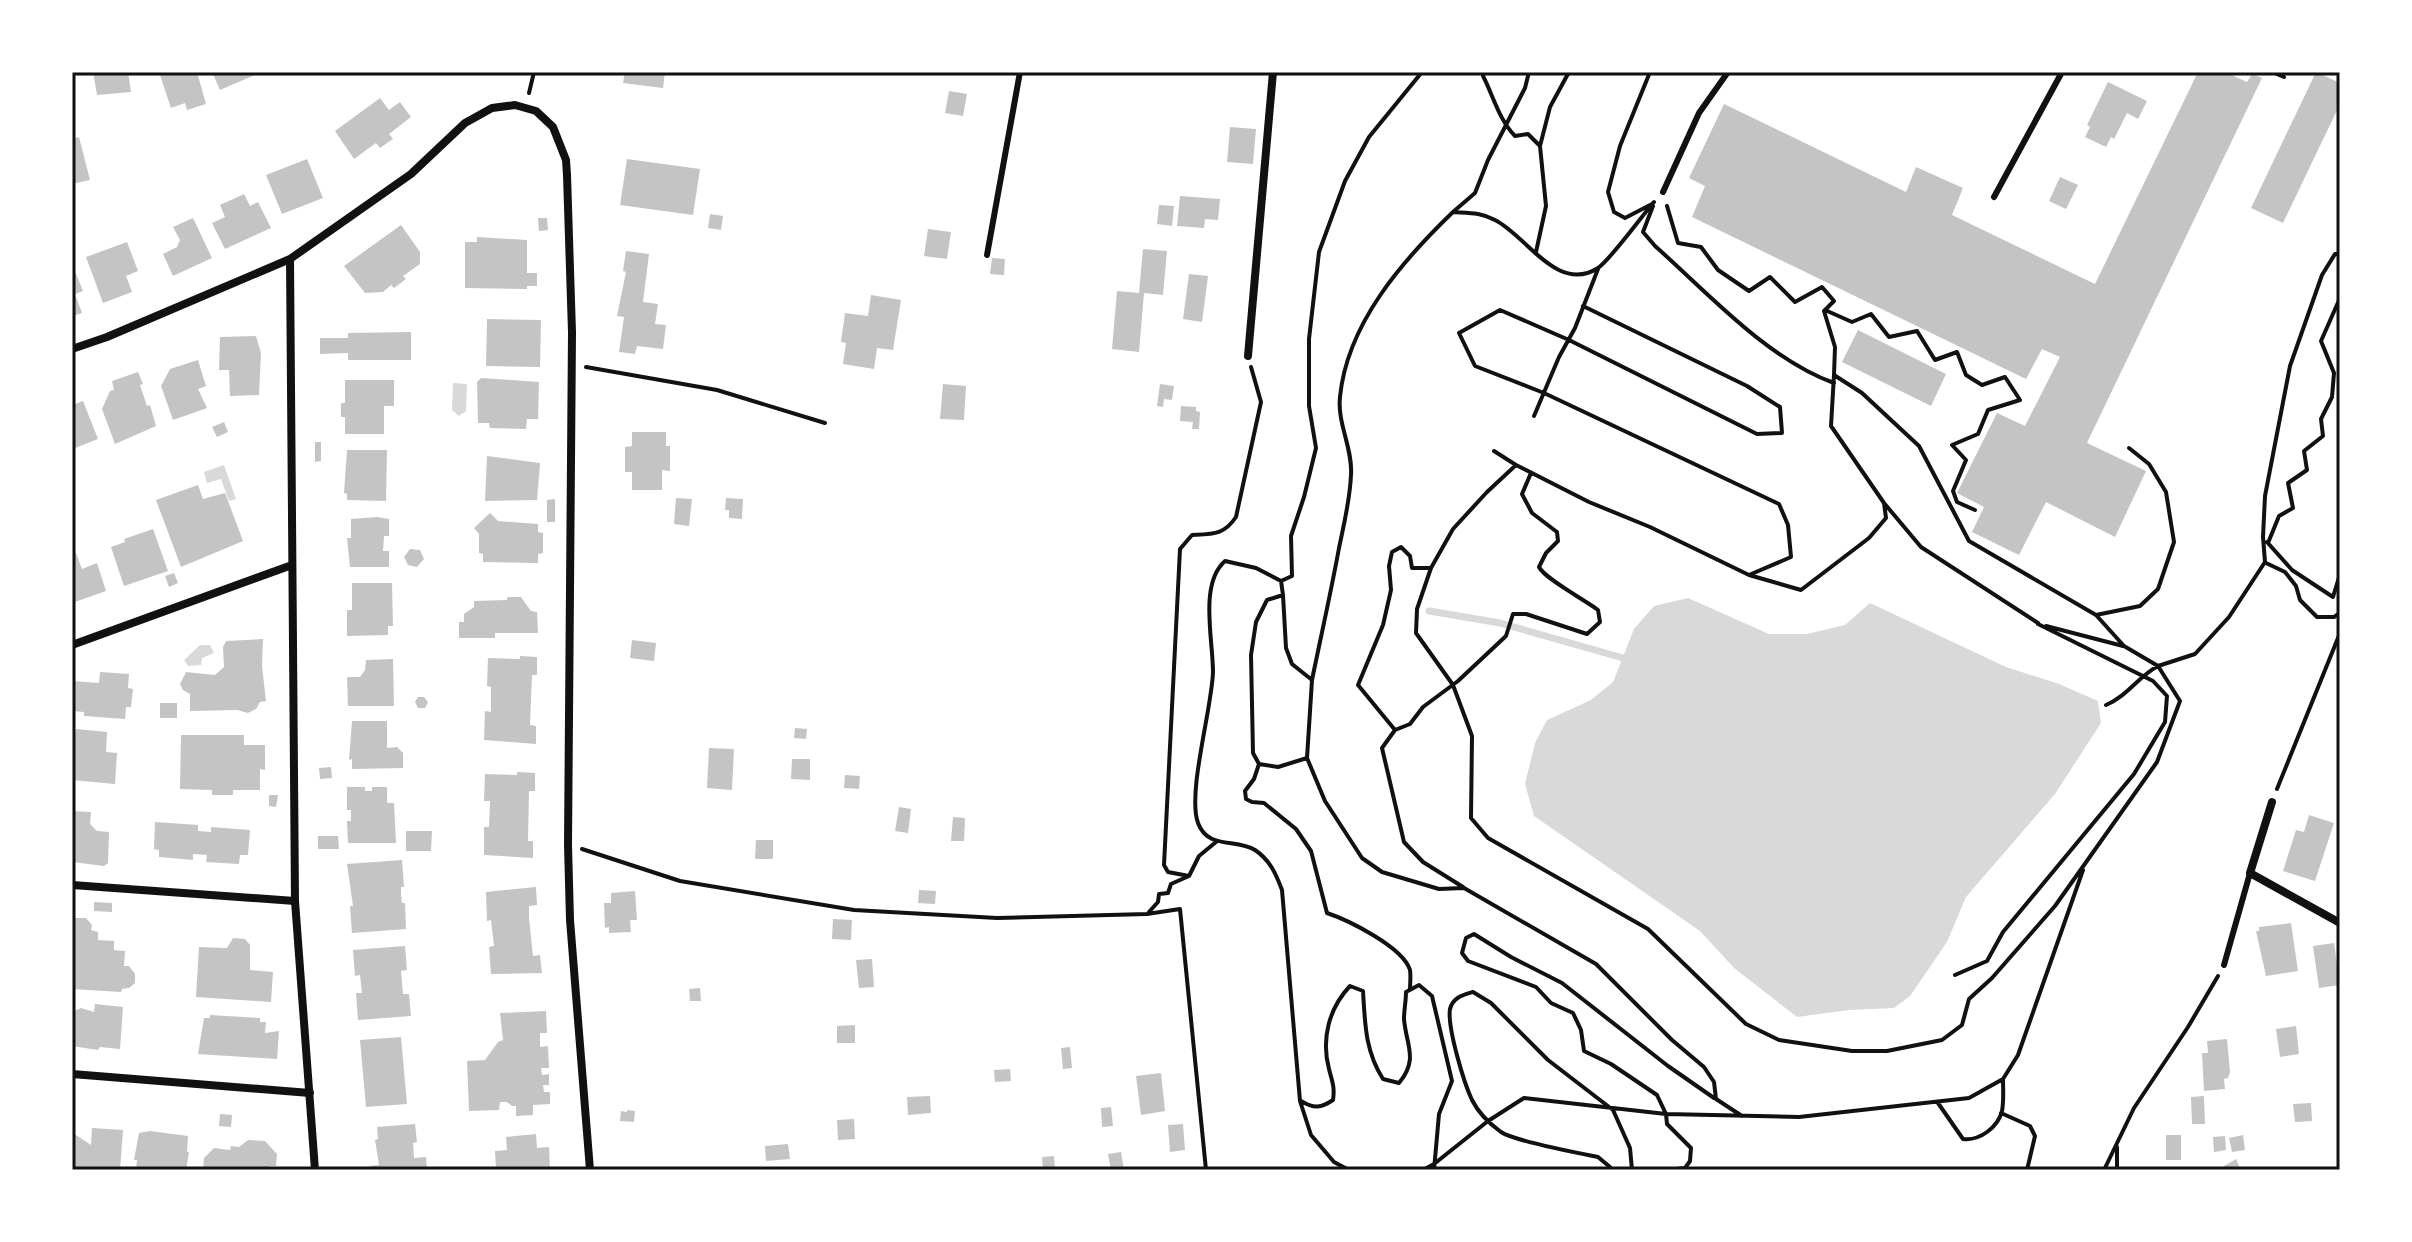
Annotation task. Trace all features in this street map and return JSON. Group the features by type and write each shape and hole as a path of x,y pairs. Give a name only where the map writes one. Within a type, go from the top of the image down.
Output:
{"street":[{"path":"1248,356 1273,72"},
{"path":"72,349 290,259 411,174 465,123 492,108 515,105 536,111 553,127 566,160 567,175 572,365 568,845 570,920 590,1170"},
{"path":"290,259 295,901 315,1170"},
{"path":"72,645 292,565"},
{"path":"2272,802 2250,873 2340,923"},
{"path":"72,885 295,901"},
{"path":"72,1074 310,1093"}],"lane":[{"path":"987,255 1020,72"},
{"path":"1663,192 1699,113 1728,72"},
{"path":"1994,197 2062,72"},
{"path":"2224,965 2250,873"}],"path":[{"path":"528,96 534,72"},
{"path":"1281,581 1292,576 1291,536 1316,448 1309,406 1309,339 1319,252 1345,181 1369,137 1422,72"},
{"path":"1484,72 1483,76 1505,125 1515,136 1528,134 1540,146"},
{"path":"1464,888 1439,889 1410,881 1382,872 1362,858 1325,801 1307,758 1312,680 1352,471 1339,399 1348,353 1379,297 1426,238 1475,193 1525,88 1529,72"},
{"path":"1536,252 1546,206 1540,146 1550,107 1569,72"},
{"path":"1650,72 1620,146 1608,192 1614,212 1625,218 1654,202"},
{"path":"2272,72 2284,77"},
{"path":"1534,416 1599,267 1663,192"},
{"path":"1663,192 1678,243 1701,247 1718,270 1749,291 1770,277 1795,302 1822,287 1834,301 1825,310"},
{"path":"1654,202 1643,232 1655,246 1756,335 1808,374 1834,383"},
{"path":"1453,212 1478,213 1498,221 1558,271 1578,277 1599,267"},
{"path":"2106,705 2133,686 2141,675 2195,654 2229,617 2265,562 2265,496 2290,366 2322,275 2335,254 2340,254"},
{"path":"2268,543 2279,516 2293,508 2288,483 2307,470 2304,451 2323,436 2321,419 2332,397 2334,373 2321,341 2340,298"},
{"path":"1583,306 1747,386 1780,407 1782,433 1757,434 1529,320 1500,310 1459,333 1475,366 1544,393 1779,504 1788,525 1791,557 1749,575"},
{"path":"1825,310 1835,347 1831,426 1884,503 1921,547 2038,624 2153,681 2167,696 2165,722 2134,774 2003,932 1987,961 1955,975"},
{"path":"1825,310 1852,322 1871,314 1889,337 1917,331 1935,360 1957,352 1966,375 1982,385 2005,377 2020,400 1988,410 1978,434 1952,445 1966,460 1953,491 1957,502 1975,510"},
{"path":"1189,876 1168,872 1164,865 1180,549 1192,535 1228,529 1236,517 1261,402 1248,356"},
{"path":"572,365 717,390 825,423"},
{"path":"1834,375 1862,393 1919,446 1969,541 2096,615 2124,646"},
{"path":"2096,615 2140,606 2158,589 2174,542 2166,492 2149,464 2129,448"},
{"path":"1494,451 1531,473 1749,575 1801,590 1869,538 1886,518 1884,503"},
{"path":"1516,465 1453,529 1431,568 1417,609 1416,633 1453,685 1472,736 1471,818 1488,838 1648,929 1746,1024 1779,1040 1887,1051 1942,1040 1962,1025 1969,999 1992,978 2055,906 2157,762 2180,701 2158,666 2124,646 2038,624"},
{"path":"1531,473 1522,494 1532,513 1557,532 1558,541 1546,553 1539,567 1543,573 1598,610 1600,622 1587,634 1526,614 1513,614 1506,636 1453,685 1423,707 1410,724 1395,730 1382,748 1404,842 1423,862 1596,964 1672,1040 1704,1067 1714,1082 1716,1099"},
{"path":"2263,537 2292,570 2333,597 2340,574"},
{"path":"1395,730 1358,685 1383,625 1391,590 1389,566 1392,552 1401,547 1410,556 1412,568 1431,568"},
{"path":"1281,581 1256,568 1225,561 1218,567 1210,585 1213,674 1197,821 1205,835 1216,842 1254,848 1272,865 1282,890 1300,1101 1311,1135 1334,1162 1349,1170"},
{"path":"2265,562 2285,572 2296,586 2300,600 2317,617 2334,617 2340,613"},
{"path":"1281,581 1286,648 1292,664 1312,680"},
{"path":"1283,595 1267,600 1256,622 1251,655 1253,753 1259,764 1254,779 1245,791 1246,799 1264,803 1296,829 1311,851 1327,913 1348,920 1399,956 1410,970 1410,990"},
{"path":"2272,802 2340,633"},
{"path":"1259,764 1278,767 1307,758"},
{"path":"1147,914 1158,902 1159,894 1168,893 1171,884 1189,876 1199,856 1216,842"},
{"path":"568,845 680,881 854,910 997,918 1147,914 1180,909 1206,1170"},
{"path":"1938,1103 1963,1139 1985,1135 2001,1113 2003,1079 2018,1055 2085,864"},
{"path":"1667,1170 1685,1168 1690,1161 1691,1148 1667,1124 1657,1095 1611,1064 1584,1051 1581,1030 1573,1013 1551,1003 1536,987 1468,961 1462,953 1466,938 1474,934 1562,983 1668,1066 1742,1116"},
{"path":"2104,1170 2134,1108 2188,1027 2224,965"},
{"path":"1300,1101 1322,1108 1333,1100 1335,1087 1328,1067 1327,1042 1330,1017 1339,998 1350,986 1363,991 1366,1038 1373,1062 1383,1079 1399,1083 1406,1074 1411,1052 1404,1019 1406,992 1419,985 1432,996 1452,1081 1439,1114 1434,1167"},
{"path":"1608,1170 1610,1167 1598,1157 1504,1135 1488,1121 1472,1102 1459,1064 1450,1007 1459,996 1473,992 1491,1003 1548,1060 1613,1110 1630,1148 1632,1170"},
{"path":"1423,1170 1434,1167 1488,1121 1524,1098 1666,1114 1799,1117 1969,1098 2003,1079"},
{"path":"2001,1113 2030,1126 2035,1136 2027,1170"},
{"path":"2117,1145 2117,1170"}],"shaded area":[{"path":"453,383 467,384 466,411 459,416 452,410"},
{"path":"224,465 236,499 229,501 221,479 207,483 204,472"},
{"path":"1688,598 1769,634 1807,634 1845,625 1870,603 2006,667 2059,684 2098,701 2101,723 2055,794 1966,897 1947,942 1910,996 1894,1008 1797,1017 1734,968 1700,931 1534,816 1525,784 1535,743 1547,720 1591,700 1613,682 1634,629 1654,606"},
{"path":"200,645 210,645 214,653 202,658 201,665 188,666 184,660"}],"building":[{"path":"93,72 128,72 131,92 97,95"},
{"path":"159,72 197,72 206,104 187,110 185,103 171,108"},
{"path":"212,72 262,72 220,90"},
{"path":"625,72 665,72 663,88 623,83"},
{"path":"2198,72 2225,72 2247,82 2252,74 2262,78 2087,443 2146,471 2115,537 2046,502 2019,555 1972,532 1984,507 1957,493 1997,413 2025,426 2060,357 2042,349 2026,379 1692,217 1705,186 1689,178 1724,104 1906,192 1916,167 1963,188 1952,215 2095,284"},
{"path":"2316,72 2340,83 2340,104 2283,223 2251,208"},
{"path":"2108,82 2147,101 2138,119 2127,113 2114,139 2111,137 2106,147 2085,137 2090,127 2087,125"},
{"path":"949,91 967,94 963,116 945,113"},
{"path":"380,98 389,110 400,102 411,117 389,134 393,139 380,148 376,143 354,159 335,131"},
{"path":"1230,127 1256,129 1253,164 1227,162"},
{"path":"79,137 90,180 72,184 72,139"},
{"path":"307,159 323,198 282,214 266,175"},
{"path":"627,159 700,169 693,215 620,205"},
{"path":"2060,177 2078,185 2066,209 2049,201"},
{"path":"244,194 250,206 258,202 271,228 225,249 212,223 225,217 220,205"},
{"path":"1180,196 1220,199 1218,220 1205,219 1204,228 1177,226"},
{"path":"1159,205 1174,206 1172,226 1157,224"},
{"path":"710,214 723,216 721,230 708,228"},
{"path":"193,218 212,258 173,276 163,254 177,247 180,240 173,227"},
{"path":"538,218 547,218 548,230 539,231"},
{"path":"401,225 420,252 420,264 403,276 406,279 394,288 391,285 383,292 365,293 344,266"},
{"path":"928,229 951,232 947,259 924,256"},
{"path":"477,237 527,240 527,273 537,273 537,286 527,286 527,289 465,288 465,242 477,242"},
{"path":"127,242 138,271 126,276 132,292 103,303 86,257"},
{"path":"1143,249 1167,251 1163,295 1144,293 1139,352 1112,349 1117,291 1139,293"},
{"path":"626,251 649,254 643,302 658,304 655,324 666,325 663,349 637,346 635,354 619,352 624,317 617,316 626,272 623,271"},
{"path":"992,258 1005,259 1004,275 990,274"},
{"path":"72,264 83,291 75,294 82,313 72,316"},
{"path":"1189,274 1208,276 1202,322 1183,319"},
{"path":"871,295 901,300 893,350 877,348 874,369 843,364 846,343 841,342 845,313 868,316"},
{"path":"487,319 541,320 540,367 486,366"},
{"path":"1858,330 1946,374 1931,406 1842,362"},
{"path":"411,332 411,360 348,360 348,353 320,354 320,338 348,338 348,333"},
{"path":"256,336 261,353 259,395 230,396 229,370 219,370 220,337"},
{"path":"198,360 206,386 198,389 207,408 173,420 161,386 170,369"},
{"path":"138,372 156,426 115,444 102,409 110,391 114,390 112,381"},
{"path":"481,378 539,382 538,419 527,419 526,429 490,428 489,423 478,423 477,382"},
{"path":"345,380 394,380 394,406 384,406 384,434 345,434 341,403 345,403"},
{"path":"943,384 966,386 964,420 940,419"},
{"path":"1160,384 1174,386 1172,400 1164,399 1163,407 1157,406"},
{"path":"83,401 98,439 75,448 72,447 72,405"},
{"path":"1181,406 1196,407 1196,411 1200,412 1199,429 1192,429 1193,422 1180,421"},
{"path":"224,422 228,432 217,437 212,427"},
{"path":"632,432 666,432 666,446 670,446 670,471 662,470 662,490 632,490 632,472 625,472 625,447 632,446"},
{"path":"315,442 321,442 321,461 315,462"},
{"path":"347,450 387,450 386,501 347,500 344,493"},
{"path":"487,456 540,463 537,500 485,501"},
{"path":"198,485 203,499 225,493 243,541 181,567 156,500"},
{"path":"676,498 692,499 689,526 674,524"},
{"path":"726,498 743,499 742,519 729,518 729,510 725,510"},
{"path":"555,499 555,522 547,522 547,500"},
{"path":"490,513 498,521 538,524 538,532 543,533 543,553 538,554 538,563 483,562 483,554 479,553 479,534 474,528"},
{"path":"351,519 389,519 389,536 384,536 383,551 389,551 389,567 350,567 347,538 351,538"},
{"path":"153,529 168,571 124,586 111,547"},
{"path":"410,549 420,550 424,559 417,567 408,565 404,557"},
{"path":"76,553 82,569 97,563 106,591 72,603 72,554"},
{"path":"174,573 178,583 169,587 165,576"},
{"path":"352,583 392,583 393,626 388,626 388,635 347,636 347,610 352,610"},
{"path":"507,597 521,597 531,611 537,612 538,633 495,633 495,638 459,638 459,622 464,622 464,614 474,607 474,601 507,600"},
{"path":"263,639 266,701 260,702 256,709 248,713 237,710 190,711 190,694 180,684 186,672 215,675 224,667 223,647 226,641"},
{"path":"632,640 656,643 654,661 630,658"},
{"path":"520,656 537,657 537,675 532,675 530,725 536,726 536,744 484,740 485,711 491,712 491,687 487,686 488,658 520,659"},
{"path":"393,659 394,706 348,706 347,677 360,677 366,660"},
{"path":"100,672 129,674 128,688 133,689 131,707 126,707 125,719 84,716 84,712 72,711 73,681 99,683"},
{"path":"418,697 424,697 428,702 425,708 418,708 415,702"},
{"path":"160,703 177,703 177,718 160,718"},
{"path":"352,721 387,721 387,748 397,747 403,753 403,768 352,769 352,759 349,760"},
{"path":"795,728 807,729 806,739 794,738"},
{"path":"76,729 107,732 106,752 117,753 115,784 72,780 72,749"},
{"path":"181,735 244,735 244,745 265,745 265,770 260,769 260,790 233,790 233,795 212,795 212,790 180,789"},
{"path":"709,748 734,749 732,790 707,788"},
{"path":"792,759 810,759 810,780 791,779"},
{"path":"331,767 332,778 320,779 319,768"},
{"path":"517,772 535,773 535,791 529,791 528,841 533,841 533,858 484,855 484,827 489,827 490,801 484,801 485,774 517,775"},
{"path":"845,775 860,776 859,789 844,788"},
{"path":"347,787 365,787 365,791 372,791 372,787 387,787 387,803 394,803 396,843 348,843 347,821 351,821 351,810 347,810"},
{"path":"269,795 278,795 276,807 269,806"},
{"path":"899,807 911,809 908,833 895,831"},
{"path":"72,811 91,812 90,824 97,831 109,832 108,863 104,866 72,862"},
{"path":"2309,815 2334,823 2315,881 2283,871 2296,830 2304,832"},
{"path":"953,817 965,818 964,841 951,841"},
{"path":"155,822 198,825 198,831 211,832 211,827 250,830 248,855 240,855 239,864 206,862 207,855 193,854 193,860 159,857 159,850 154,849"},
{"path":"406,831 432,831 431,851 406,851"},
{"path":"318,836 338,836 339,849 318,849"},
{"path":"756,840 773,840 773,859 755,859"},
{"path":"402,860 404,887 401,887 401,894 402,903 405,903 406,929 352,933 350,906 353,906 347,864"},
{"path":"536,887 537,905 529,906 529,918 533,956 540,955 542,973 491,974 489,947 494,946 491,920 487,921 486,892"},
{"path":"919,890 936,891 935,904 918,903"},
{"path":"635,891 637,920 630,920 631,932 609,933 609,927 605,928 604,903 611,903 611,893"},
{"path":"94,902 112,903 112,912 94,911"},
{"path":"76,918 86,918 92,925 91,930 98,932 98,940 114,941 114,950 125,951 124,966 129,966 135,974 135,983 129,988 121,992 72,989 72,922"},
{"path":"833,919 852,920 851,940 832,939"},
{"path":"2291,923 2298,971 2266,976 2256,931 2259,927"},
{"path":"233,938 245,939 250,945 250,970 273,972 271,1002 196,997 199,947 227,948"},
{"path":"2334,943 2340,985 2319,988 2313,946"},
{"path":"405,946 407,970 401,971 403,994 409,994 411,1016 358,1020 356,993 362,993 360,975 355,976 353,950"},
{"path":"872,959 874,987 859,988 856,960"},
{"path":"700,988 701,1001 690,1001 689,989"},
{"path":"95,1004 123,1007 120,1049 72,1046 72,1012 81,1008 94,1012"},
{"path":"546,1011 547,1033 540,1033 540,1047 548,1046 549,1068 541,1068 542,1075 549,1074 549,1085 543,1085 544,1092 550,1092 550,1104 533,1105 533,1115 516,1116 516,1106 507,1102 500,1102 499,1110 469,1111 467,1061 485,1060 503,1040 500,1013"},
{"path":"210,1015 260,1018 260,1022 266,1022 265,1033 279,1031 277,1059 198,1054 204,1018 210,1018"},
{"path":"855,1025 855,1043 837,1043 837,1026"},
{"path":"2296,1026 2299,1054 2280,1057 2276,1029"},
{"path":"401,1037 407,1104 366,1107 360,1040"},
{"path":"2227,1039 2230,1072 2224,1079 2225,1089 2204,1091 2202,1053 2208,1053 2207,1041"},
{"path":"1070,1047 1072,1068 1063,1069 1061,1048"},
{"path":"1010,1069 1011,1081 995,1082 994,1070"},
{"path":"1161,1073 1165,1111 1141,1115 1136,1076"},
{"path":"930,1096 931,1113 908,1115 907,1097"},
{"path":"2204,1096 2205,1124 2192,1124 2191,1097"},
{"path":"2311,1103 2312,1121 2295,1122 2293,1104"},
{"path":"1111,1107 1113,1126 1102,1127 1101,1108"},
{"path":"621,1111 635,1111 634,1122 620,1121"},
{"path":"220,1114 232,1115 231,1127 219,1126"},
{"path":"854,1119 855,1139 838,1140 837,1120"},
{"path":"415,1124 417,1142 413,1143 414,1158 426,1157 427,1170 369,1170 369,1166 379,1165 375,1140 378,1139 377,1127"},
{"path":"1183,1124 1185,1150 1170,1152 1168,1125"},
{"path":"92,1128 123,1130 120,1170 72,1170 72,1140 76,1135 91,1145"},
{"path":"150,1131 188,1136 186,1170 136,1170 137,1160 134,1160 139,1133"},
{"path":"536,1134 537,1148 549,1147 550,1170 496,1170 495,1151 507,1150 506,1137"},
{"path":"2166,1135 2181,1135 2181,1160 2166,1160"},
{"path":"2243,1135 2245,1150 2232,1152 2229,1138"},
{"path":"2225,1136 2226,1150 2214,1152 2213,1137"},
{"path":"248,1140 265,1141 277,1154 276,1166 269,1166 269,1170 203,1170 204,1158 214,1148 230,1150 231,1146 239,1147"},
{"path":"788,1144 790,1159 766,1161 765,1146"},
{"path":"1121,1152 1124,1170 1111,1170 1108,1154"},
{"path":"1054,1156 1055,1170 1043,1170 1042,1157"},
{"path":"2236,1159 2241,1170 2226,1170 2224,1166"}],"waterway":[{"path":"1429,611 1500,623 1623,658"}]}
